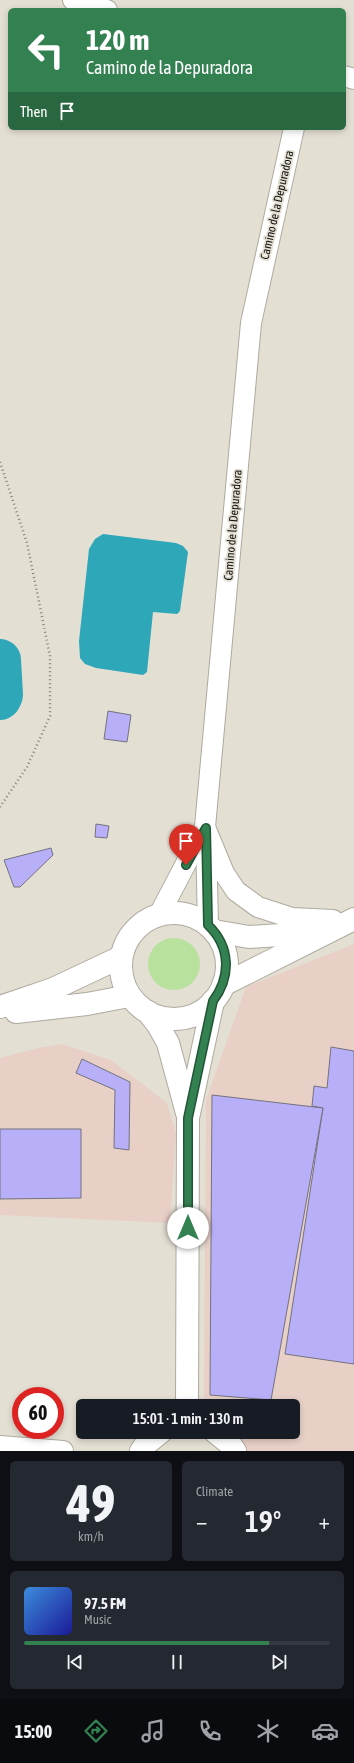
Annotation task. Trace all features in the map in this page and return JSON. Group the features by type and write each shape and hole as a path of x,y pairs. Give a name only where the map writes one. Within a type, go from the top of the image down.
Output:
{"main road":[{"path":"176,912 189,915 211,928 249,937 280,935 351,920 218,993 199,1012 182,1018 165,1018 148,1012 129,996 123,980 121,957 125,945 131,933 140,924 151,917 176,912"},
{"path":"187,1399 188,1118 218,993 227,969 222,944 211,928"},
{"path":"0,1007 53,989 121,957"},
{"path":"0,1014 87,1004 129,996"},
{"path":"148,1012 168,1043 188,1118"},
{"path":"141,1451 152,1439"},
{"path":"224,1439 235,1451"}],"street":[{"path":"73,0 106,6"},
{"name":"Camino de la Depuradora","path":"159,915 206,828 251,323 294,130"},
{"path":"206,828 224,873 236,891 258,907 292,918 351,920"},
{"path":"206,828 211,928"},
{"path":"0,1446 63,1451"}],"path":[{"path":"0,462 27,543 50,656 50,716 27,767 0,807"}],"shaded area":[{"path":"354,944 354,1451 246,1451 235,1439 300,1439 300,1399 204,1399 206,1100 246,987"},
{"path":"62,1044 111,1060 167,1103 176,1134 170,1223 0,1215 0,1058 38,1048"}],"green space":[{"path":"174,938 184,940 192,946 198,954 200,964 198,974 192,982 184,988 174,990 164,988 156,982 150,974 148,964 150,954 156,946 164,940"}],"water":[{"path":"103,534 176,543 183,546 188,552 180,611 177,614 153,612 147,672 143,675 96,668 85,664 80,658 79,641 89,549 95,539"}],"building":[{"path":"108,711 131,715 127,742 104,739"},
{"path":"96,824 109,826 107,838 95,837"},
{"path":"51,848 53,855 20,887 14,887 4,860"},
{"path":"331,1047 354,1051 354,1364 285,1354 323,1108 312,1106 314,1086 327,1088"},
{"path":"82,1059 130,1082 129,1150 114,1148 115,1090 76,1073"},
{"path":"212,1095 323,1108 271,1399 210,1395"},
{"path":"0,1129 81,1129 81,1198 0,1199"}],"waterway":[{"path":"0,660 2,695 0,699"}],"route":[{"path":"186,865 206,828 208,925 214,931 222,944 227,969 225,981 220,992 213,1001 188,1118 188,1228"}]}
